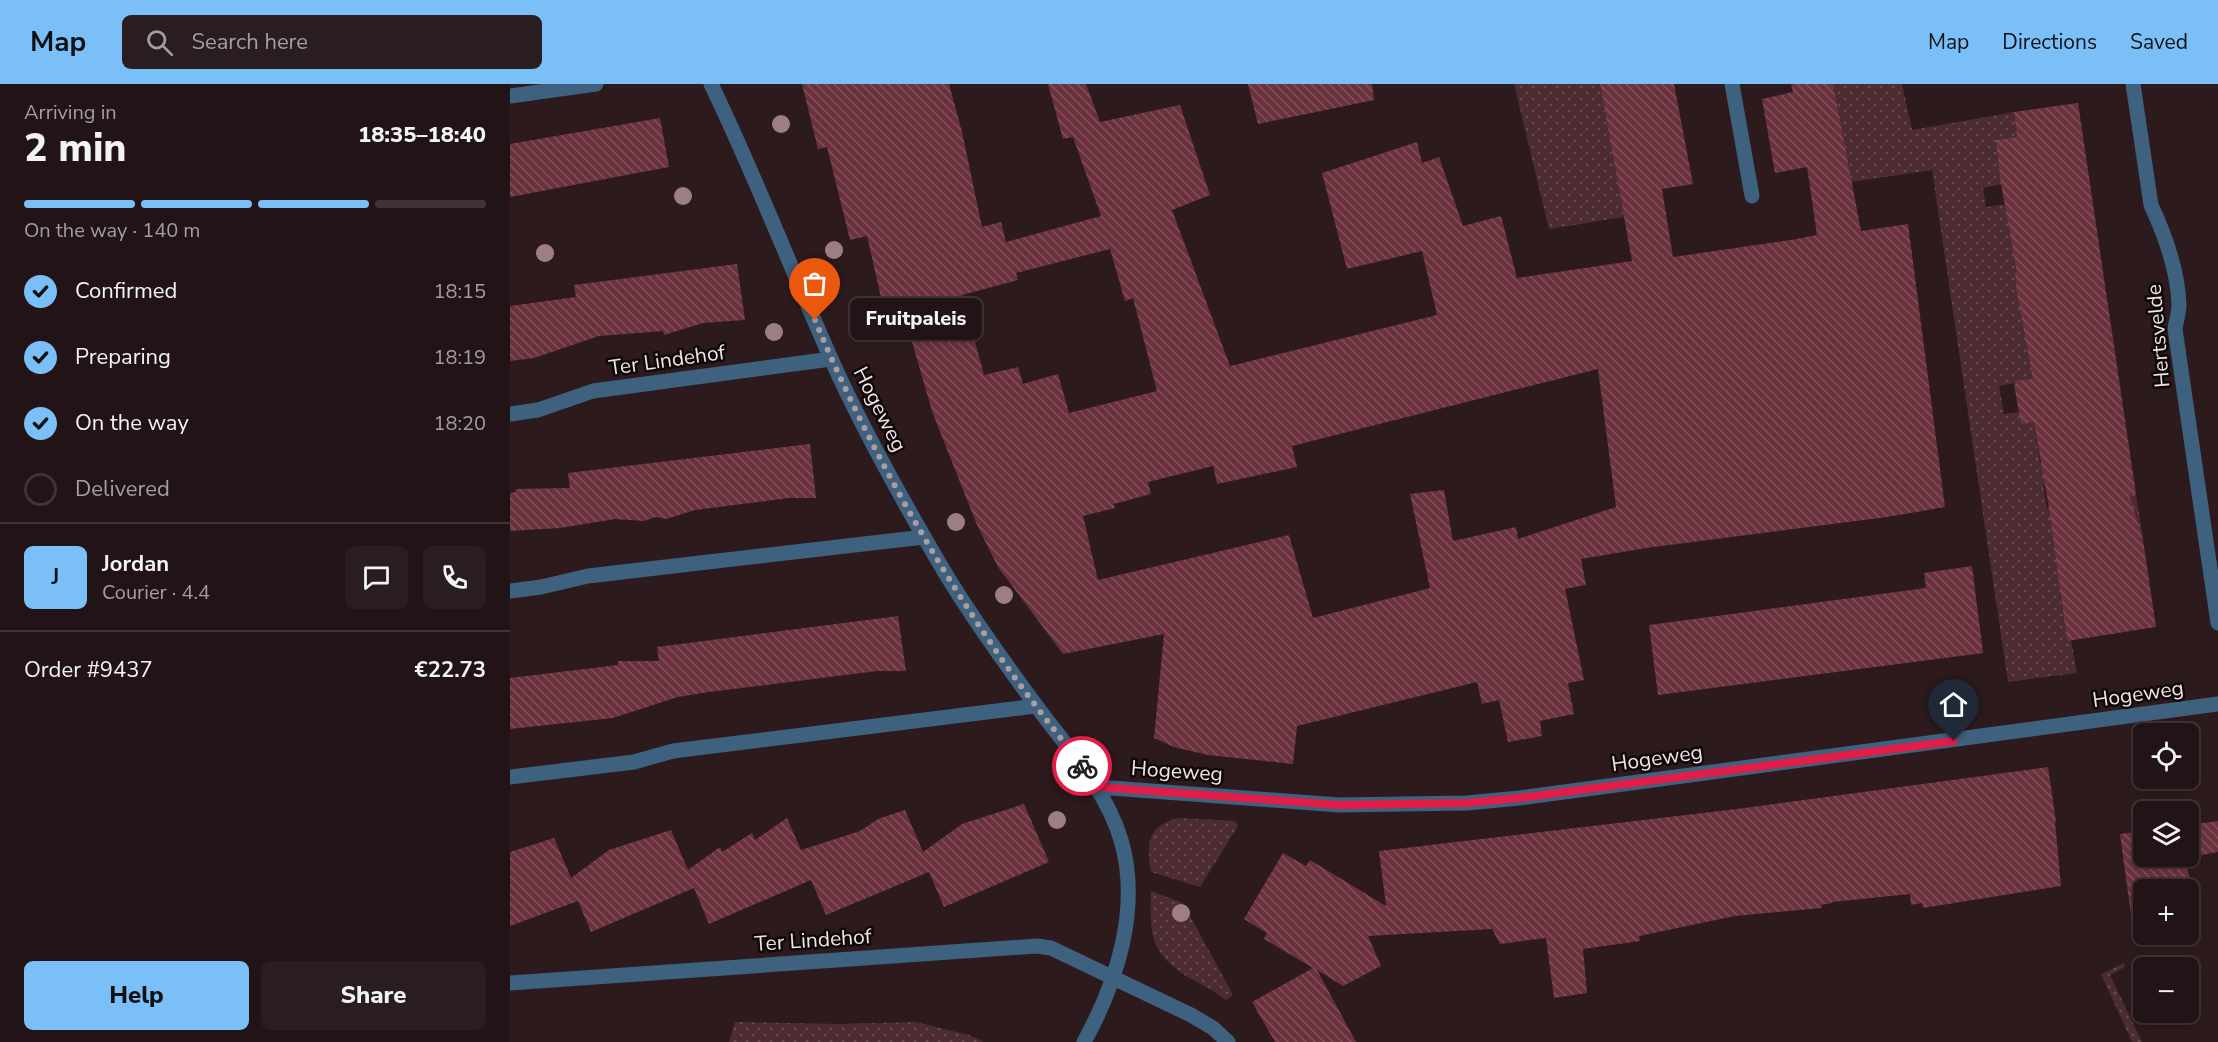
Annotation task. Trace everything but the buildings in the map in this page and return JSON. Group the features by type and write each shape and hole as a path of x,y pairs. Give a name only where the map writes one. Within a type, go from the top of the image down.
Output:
{"street":[{"path":"510,96 596,84"},
{"name":"Hogeweg","path":"711,84 749,165 831,359 858,415 924,537 988,639 1098,787 1108,805 1121,842 1128,882 1125,927 1114,976 1084,1042"},
{"path":"1731,84 1752,196"},
{"name":"Hertsvelde","path":"2133,84 2151,205 2159,222 2173,269 2179,307 2175,329 2218,623"},
{"name":"Ter Lindehof","path":"510,414 538,410 593,391 831,359"},
{"path":"510,591 541,587 588,576 924,537"},
{"name":"Hogeweg","path":"1098,787 1339,805 1467,803 1519,798 2218,704"},
{"path":"510,777 634,762 673,751 1036,706"},
{"name":"Ter Lindehof","path":"510,983 1037,946 1051,948 1114,976"},
{"path":"1114,976 1191,1015 1213,1028 1228,1042"}],"shaded area":[{"path":"1514,84 1600,84 1624,217 1549,229"},
{"path":"1833,84 1902,84 1912,130 2014,112 2017,137 1997,140 2002,184 1983,188 1986,207 2026,201 2009,229 2013,248 2036,269 2015,273 2025,337 2045,334 2051,376 1999,386 2004,414 2019,412 2021,424 2034,422 2040,463 2048,463 2051,483 2043,485 2047,508 2136,494 2143,538 2077,548 2060,595 2067,640 2071,640 2077,673 2008,682 1932,170 1851,182"},
{"path":"1180,818 1236,821 1238,826 1200,887 1151,872 1149,845 1151,837 1161,825"},
{"path":"1151,891 1183,903 1233,995 1226,1000 1186,976 1164,958 1158,949 1152,929"},
{"path":"2124,963 2125,967 2110,975 2142,1042 2132,1042 2101,974"},
{"path":"735,1022 837,1024 915,1022 969,1035 984,1042 729,1042"}],"way so far":[{"path":"815,320 854,406 900,495 940,564 988,639 1082,766"}],"place":[{"name":"Fruitpaleis","path":"815,320"}],"route":[{"path":"1082,766 1098,787 1339,805 1467,803 1954,741"}]}
